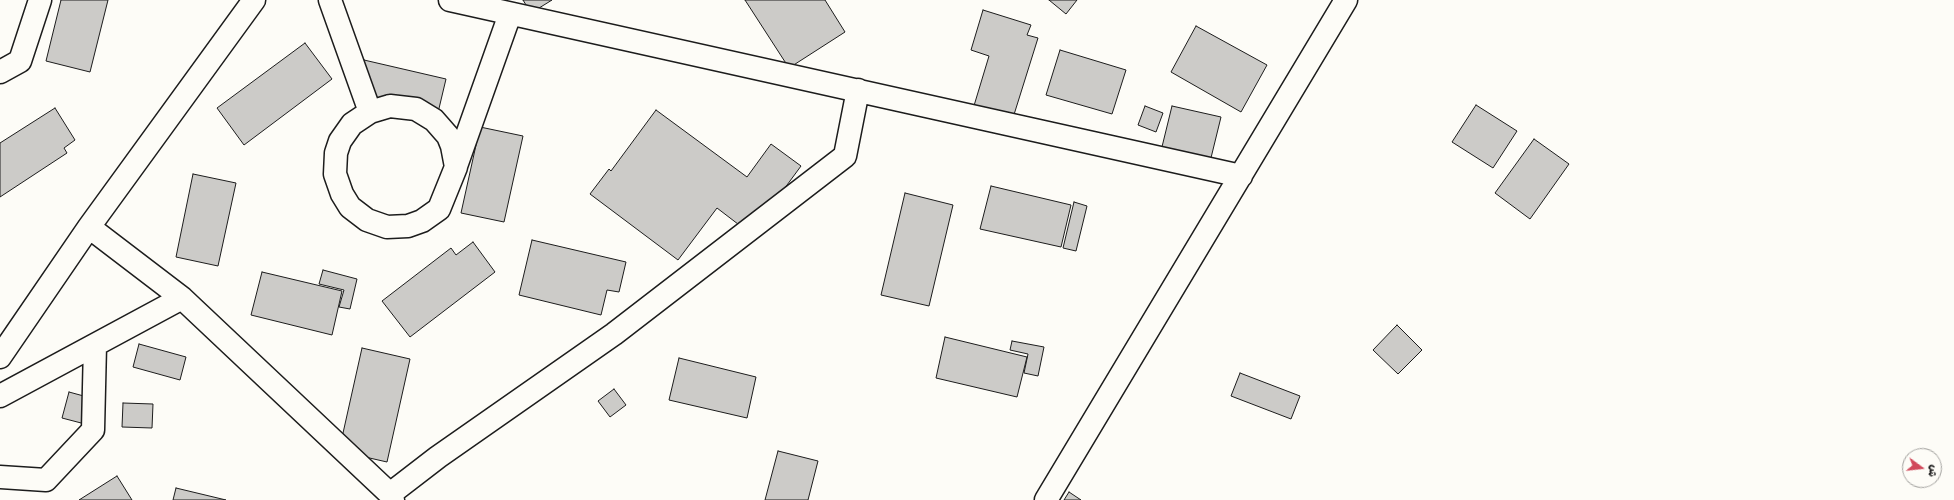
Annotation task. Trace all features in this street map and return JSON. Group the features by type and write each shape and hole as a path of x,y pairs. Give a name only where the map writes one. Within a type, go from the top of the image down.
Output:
{"street":[{"path":"0,72 20,61 40,0"},
{"path":"0,357 89,227 254,0"},
{"path":"330,0 370,112"},
{"path":"450,0 1241,176"},
{"path":"1046,500 1346,0"},
{"path":"456,167 452,146 448,136 434,120 416,109 390,106 370,112 352,124 340,141 336,153 335,174 342,194 350,207 367,220 387,227 408,226 422,221 439,209 456,167 510,14"},
{"path":"89,227 182,298 392,497 438,457 614,334 845,156 858,90"},
{"path":"0,396 182,298"},
{"path":"0,477 46,480 93,430 94,345"}],"building":[{"path":"61,0 108,0 90,72 46,61"},
{"path":"523,0 552,0 531,13"},
{"path":"745,0 825,0 845,32 789,68"},
{"path":"1049,0 1077,0 1066,14"},
{"path":"983,10 1031,25 1027,35 1038,38 1012,121 973,109 989,56 971,50"},
{"path":"1196,26 1267,65 1241,112 1171,72"},
{"path":"305,43 332,79 244,145 217,108"},
{"path":"1060,50 1126,70 1112,114 1046,95"},
{"path":"364,60 446,79 436,121 354,101"},
{"path":"1476,105 1517,131 1493,168 1452,142"},
{"path":"1145,106 1163,113 1156,132 1138,125"},
{"path":"1172,106 1221,117 1209,166 1160,155"},
{"path":"55,108 75,140 64,148 67,153 0,197 0,143"},
{"path":"656,110 747,177 771,144 801,166 751,234 717,208 678,260 590,194 609,169 611,171"},
{"path":"480,127 523,136 504,222 461,213"},
{"path":"1534,139 1569,164 1530,219 1495,193"},
{"path":"193,174 236,183 218,266 176,257"},
{"path":"991,186 1071,205 1061,247 980,229"},
{"path":"905,193 953,205 929,306 881,295"},
{"path":"1074,202 1087,206 1076,251 1063,248"},
{"path":"532,240 626,262 619,292 607,290 601,315 519,295"},
{"path":"473,242 495,272 410,337 382,301 451,248 456,255"},
{"path":"323,270 357,279 350,309 339,307 344,290 319,284"},
{"path":"262,272 342,291 332,335 251,315"},
{"path":"1397,325 1422,350 1398,374 1373,350"},
{"path":"945,337 1027,357 1017,397 936,378"},
{"path":"1012,341 1044,347 1038,376 1024,373 1028,354 1010,350"},
{"path":"139,344 186,357 180,380 133,367"},
{"path":"362,348 410,359 387,462 339,451"},
{"path":"679,358 756,377 747,418 669,400"},
{"path":"1240,373 1300,396 1291,419 1231,396"},
{"path":"614,389 626,405 610,417 598,401"},
{"path":"69,392 91,398 85,424 62,418"},
{"path":"123,403 153,404 152,428 122,427"},
{"path":"778,451 818,461 808,500 765,500"},
{"path":"117,476 132,500 79,500"},
{"path":"176,488 226,500 173,500"},
{"path":"1069,492 1081,500 1064,500"}]}
